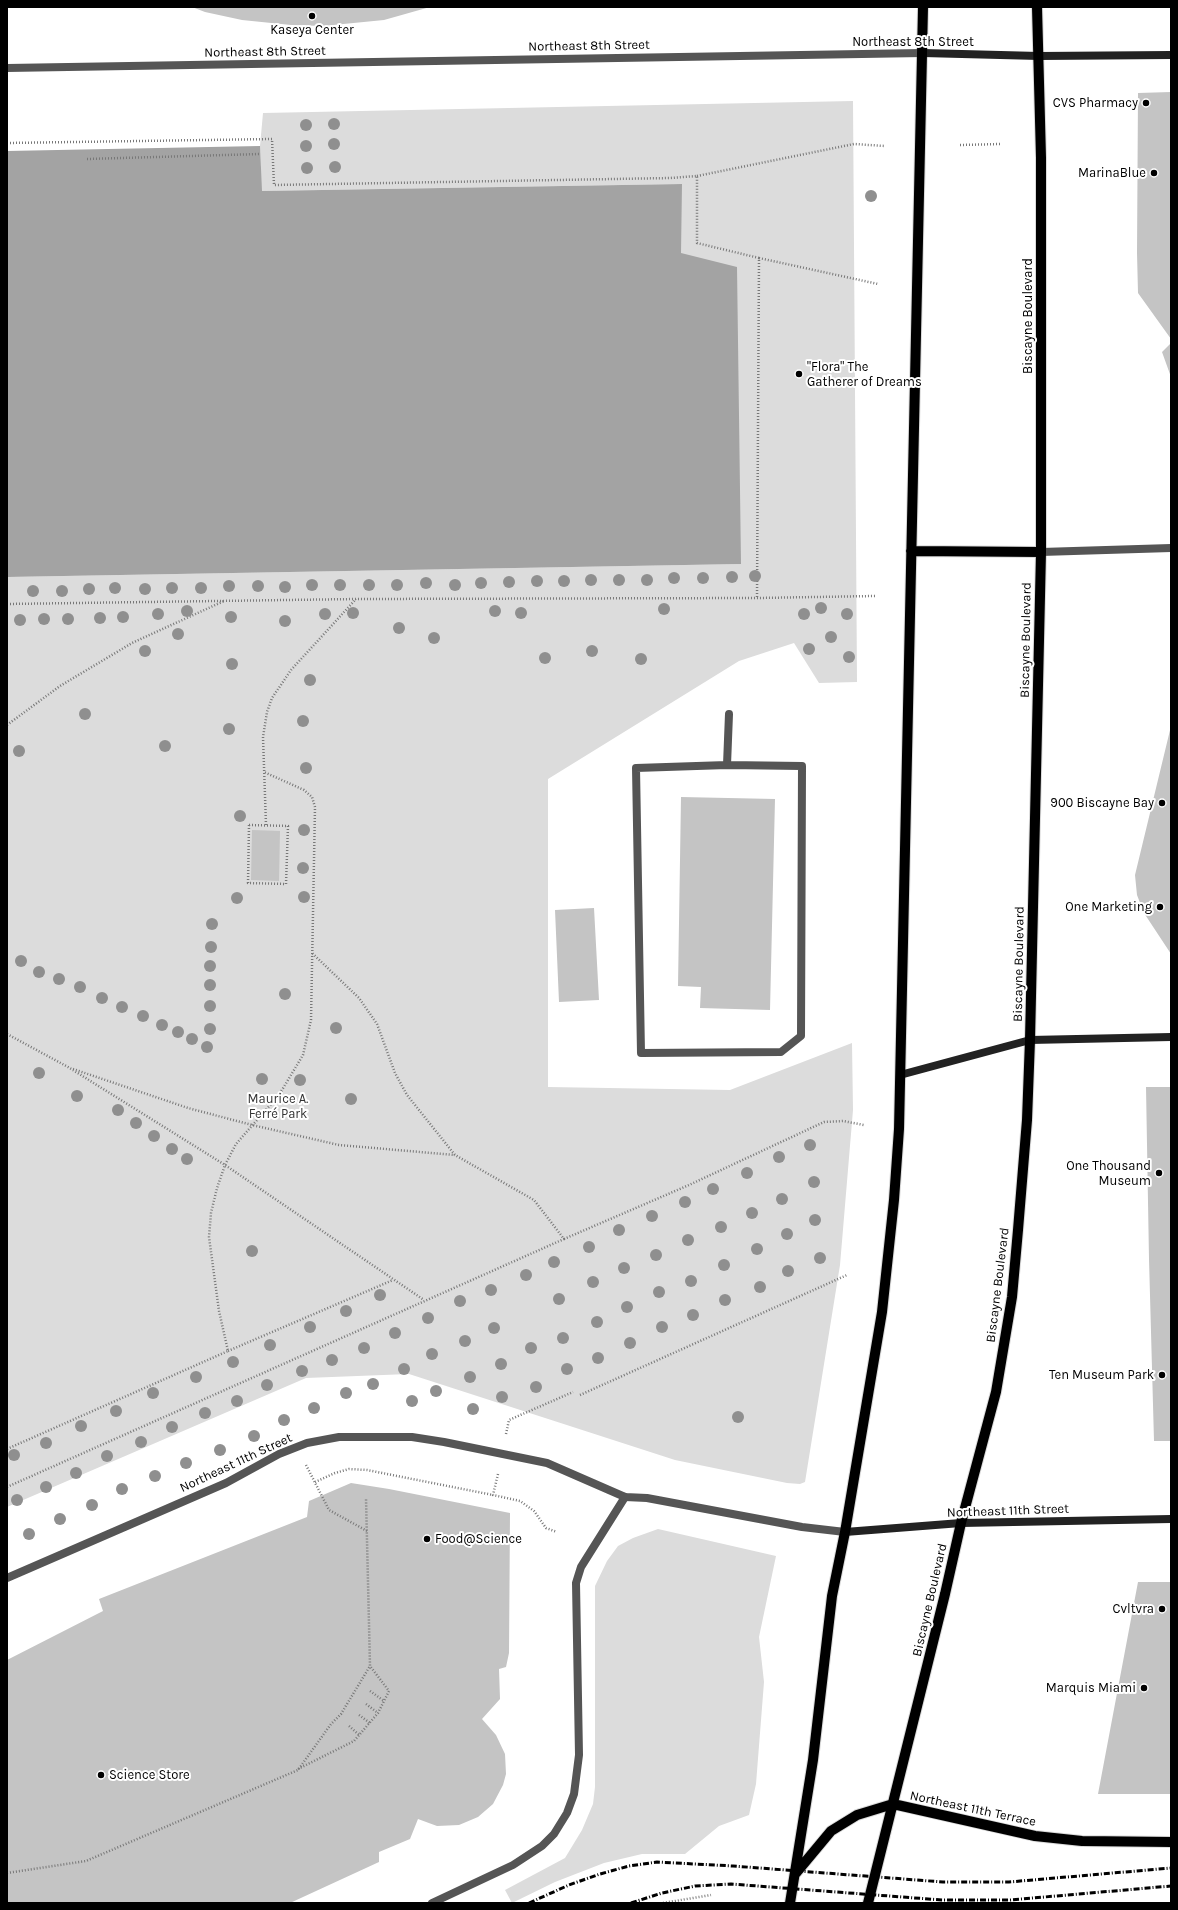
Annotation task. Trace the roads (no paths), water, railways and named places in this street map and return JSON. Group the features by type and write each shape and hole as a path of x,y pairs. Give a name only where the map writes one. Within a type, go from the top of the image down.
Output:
{"main road":[{"path":"790,1903 813,1760 832,1596 845,1532 872,1376 888,1266 899,1129 923,7"},
{"name":"Biscayne Boulevard","path":"868,1903 945,1594 961,1523 996,1392 1012,1297 1027,1120 1041,552 1039,56 1037,7"},
{"path":"911,551 1041,552"},
{"name":"Northeast 11th Terrace","path":"796,1873 832,1831 858,1815 893,1804 1035,1836 1082,1841 1171,1842"}],"street":[{"name":"Northeast 8th Street","path":"7,68 923,53 1039,56 1171,55"},
{"path":"1041,552 1171,548"},
{"path":"727,765 729,714"},
{"path":"727,765 802,766 801,1036 781,1052 641,1053 636,768 727,765"},
{"path":"900,1075 1030,1040 1171,1036"},
{"name":"Northeast 11th Street","path":"7,1578 226,1483 279,1454 307,1443 339,1437 412,1437 547,1464 625,1497"},
{"path":"432,1903 513,1865 542,1846 554,1834 567,1813 574,1794 579,1755 576,1583 581,1567 625,1497 647,1498 802,1527 845,1532"},
{"name":"Northeast 11th Street","path":"845,1532 961,1523 1171,1519"}],"railway":[{"path":"529,1903 569,1885 600,1874 629,1866 657,1862 733,1866 943,1882 1009,1882 1171,1868"},
{"path":"631,1903 662,1893 695,1886 731,1884 942,1900 1010,1900 1171,1886"}],"place":[{"name":"Kaseya Center","path":"312,16"},
{"name":"CVS Pharmacy","path":"1146,103"},
{"name":"MarinaBlue","path":"1154,173"},
{"name":"\"Flora\" The Gatherer of Dreams","path":"799,374"},
{"name":"900 Biscayne Bay","path":"1162,803"},
{"name":"One Marketing","path":"1160,907"},
{"name":"One Thousand Museum","path":"1159,1173"},
{"name":"Ten Museum Park","path":"1162,1375"},
{"name":"Food@Science","path":"427,1539"},
{"name":"Cvltvra","path":"1162,1609"},
{"name":"Marquis Miami","path":"1144,1688"},
{"name":"Science Store","path":"101,1775"}],"park label":[{"name":"Maurice A. Ferré Park","path":"278,1106"}]}
